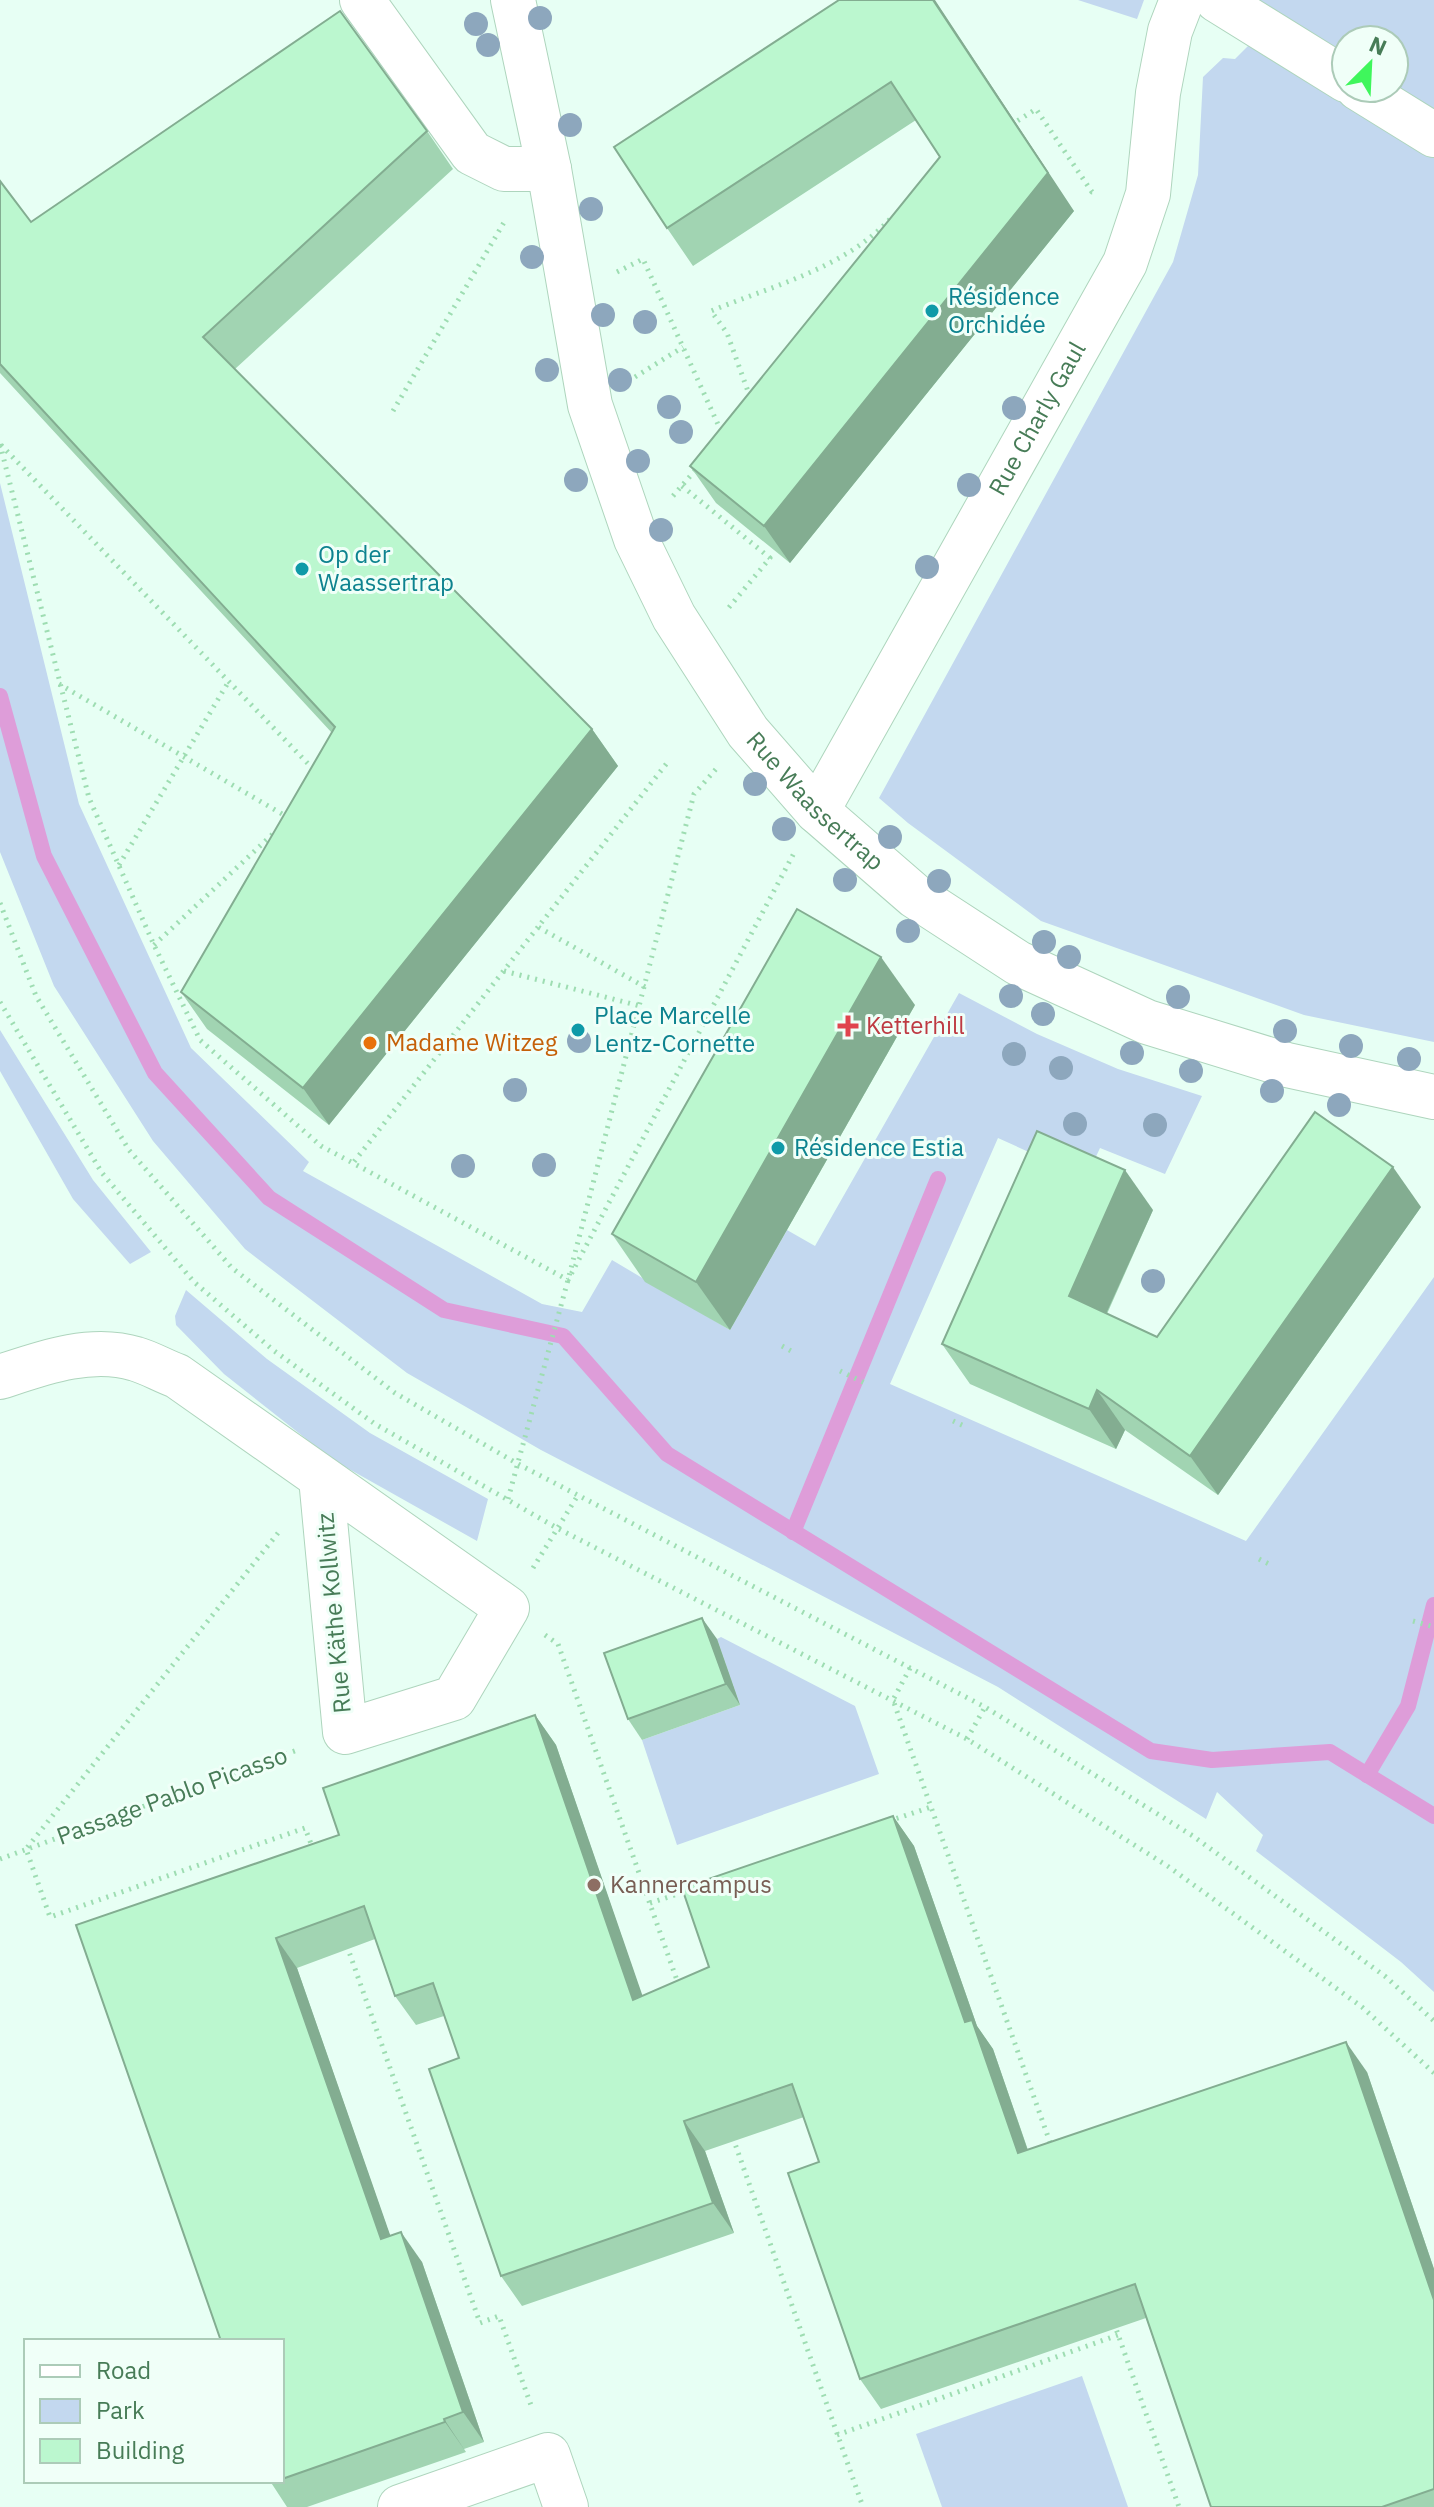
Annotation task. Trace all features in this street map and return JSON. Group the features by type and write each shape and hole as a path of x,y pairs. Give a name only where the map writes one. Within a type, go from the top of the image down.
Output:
{"street":[{"path":"362,0 472,153 504,169 549,169"},
{"name":"Rue Waassertrap","path":"513,0 549,169 590,405 636,539 674,617 748,732 817,811 915,896 1018,963 1147,1022 1287,1065 1434,1097"},
{"name":"Rue Charly Gaul","path":"817,811 1125,263 1148,194 1158,93 1170,31 1182,0"},
{"path":"1217,0 1330,70"},
{"path":"1384,104 1434,135"},
{"name":"Rue Käthe Kollwitz","path":"0,1377 41,1363 86,1354 133,1358 177,1376 507,1608 454,1698 345,1732 321,1478"},
{"path":"400,2507 470,2495 537,2458 566,2507"}],"path":[{"path":"999,134 1036,109 1092,192 1148,194"},
{"path":"752,403 727,333 711,311 832,262 876,234 895,213"},
{"path":"393,411 509,214"},
{"path":"621,270 643,259 724,436 733,425"},
{"path":"0,444 316,773"},
{"path":"0,444 89,798 200,1040 321,1146 568,1280"},
{"path":"636,539 707,456"},
{"path":"682,486 770,558 695,649"},
{"path":"118,866 229,681"},
{"path":"58,684 290,818"},
{"path":"508,1499 561,1309 694,794 748,732"},
{"path":"353,1163 667,763"},
{"path":"154,945 299,810"},
{"path":"568,1280 785,871"},
{"path":"0,903 36,996 129,1150 232,1268 395,1393 518,1464 985,1707 1193,1836 1386,1977 1434,2021"},
{"path":"538,927 645,987"},
{"path":"504,971 640,1006"},
{"path":"0,1002 102,1173 194,1282 273,1350 375,1424 557,1528 967,1739 1169,1867 1362,2007 1434,2073"},
{"path":"782,1346 793,1352"},
{"path":"840,1371 867,1384"},
{"path":"953,1421 964,1426"},
{"path":"315,1855 305,1828 50,1917 26,1849 321,1478"},
{"path":"507,1608 578,1495"},
{"path":"1259,1559 1271,1565"},
{"path":"1413,1621 1434,1627"},
{"path":"910,1668 893,1700 1054,2154"},
{"path":"574,1690 681,1991"},
{"path":"967,1739 985,1707"},
{"name":"Passage Pablo Picasso","path":"0,1859 345,1732"},
{"path":"887,1822 931,1807"},
{"path":"650,1903 694,1888"},
{"path":"345,1941 480,2323 499,2316 537,2458"},
{"path":"732,2136 863,2507"},
{"path":"1109,2309 1179,2507"},
{"path":"837,2435 1118,2335"}],"green space":[{"path":"1078,0 1144,0 1137,19"},
{"path":"1260,0 1434,0 1434,112 1410,97 1410,24 1330,24 1330,47 1260,4"},
{"path":"1251,43 1330,92 1330,104 1349,104 1434,157 1434,1042 1304,1015 1041,921 879,798 1173,262 1198,175 1203,77 1223,58 1235,59"},
{"path":"0,483 79,804 191,1048 309,1162 303,1171 542,1304 582,1312 612,1260 730,1330 787,1230 815,1246 959,993 1037,1034 1118,1069 1202,1096 1165,1174 1100,1148 1086,1178 998,1138 890,1384 1246,1541 1434,1277 1434,1992 1401,1962 1256,1851 1263,1835 1217,1792 1206,1819 998,1687 541,1450 407,1373 245,1249 153,1141 54,986 0,852"},
{"path":"0,1030 93,1180 151,1252 130,1264 73,1199 0,1071"},
{"path":"186,1290 267,1359 370,1433 488,1499 477,1541 333,1460 224,1374 176,1325 175,1316"},
{"path":"721,1637 855,1706 879,1774 677,1845 642,1740 740,1705 717,1639"},
{"path":"1082,2376 1128,2507 942,2507 916,2434"}],"building":[{"path":"839,0 933,0 1048,173 764,526 690,466 940,157 891,82 667,228 614,147"},
{"name":"Op der Waassertrap","path":"340,11 427,131 203,337 592,729 303,1088 181,992 335,727 0,364 0,181 31,222"},
{"path":"797,909 881,957 696,1282 612,1234"},
{"path":"1315,1112 1393,1167 1190,1456 1097,1390 1089,1409 942,1344 1037,1131 1125,1170 1069,1296 1157,1337"},
{"path":"702,1618 726,1684 628,1719 604,1653"},
{"path":"535,1715 633,2000 709,1967 682,1888 893,1816 965,2022 972,2020 1018,2153 1346,2042 1434,2300 1434,2489 1382,2507 1211,2507 1135,2284 860,2379 788,2173 819,2162 792,2084 684,2121 713,2203 501,2276 429,2069 459,2058 433,1983 395,1996 364,1906 276,1938 381,2239 401,2232 463,2412 444,2419 445,2422 284,2478 284,2339 220,2339 76,1925 339,1835 323,1788"}],"waterway":[{"path":"0,696 44,856 155,1073 269,1198 444,1310 563,1336 667,1454 1151,1751 1212,1760 1330,1752 1434,1816"},
{"path":"793,1532 938,1179"},
{"path":"1367,1775 1408,1706 1434,1605"}],"place":[{"name":"Résidence Orchidée","path":"932,311"},
{"name":"Op der Waassertrap","path":"302,569"},
{"name":"Ketterhill","path":"848,1026"},
{"name":"Place Marcelle Lentz-Cornette","path":"578,1030"},
{"name":"Madame Witzeg","path":"370,1043"},
{"name":"Résidence Estia","path":"778,1148"},
{"name":"Kannercampus","path":"594,1885"}]}
